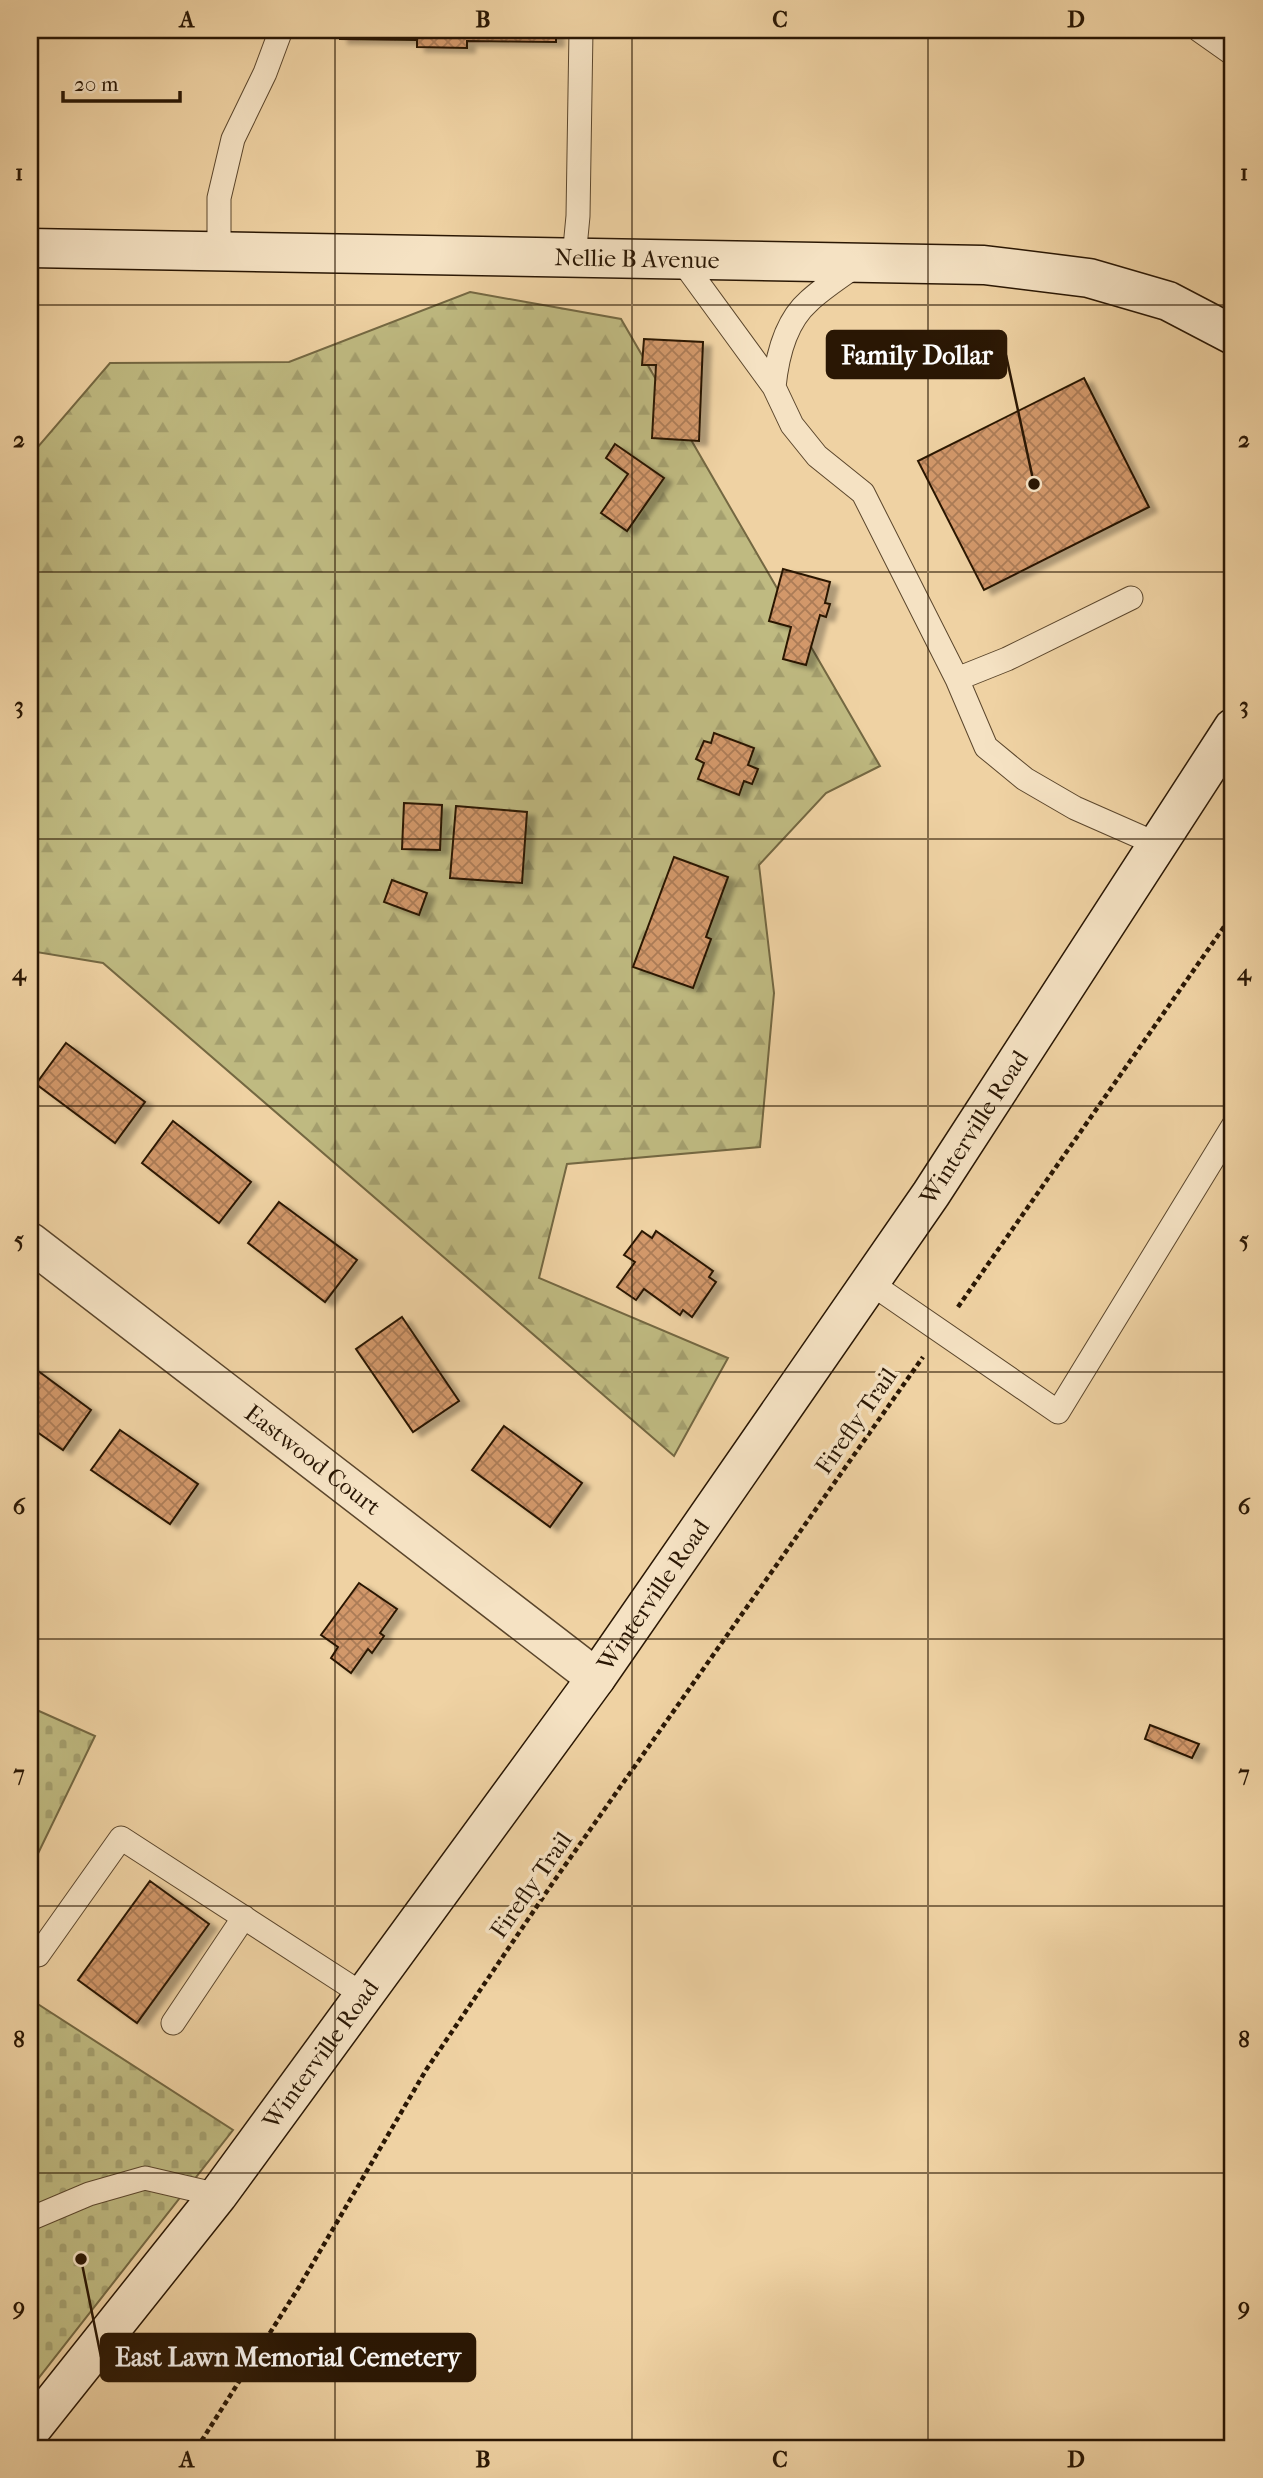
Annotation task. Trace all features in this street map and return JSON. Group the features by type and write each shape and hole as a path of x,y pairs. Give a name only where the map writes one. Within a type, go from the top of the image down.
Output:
{"street":[{"name":"Nellie B Avenue","path":"30,248 984,265 1089,278 1168,301 1233,335"},
{"name":"Winterville Road","path":"30,2431 218,2195 596,1678 931,1194 1233,728"},
{"name":"Eastwood Court","path":"30,1242 596,1678"}],"lane":[{"path":"219,252 219,198 233,139 265,73 281,30"},
{"path":"574,258 578,216 581,30"},
{"path":"1199,30 1233,54"},
{"path":"682,261 774,387 792,425 817,456 863,493 957,679 986,747 1024,779 1075,808 1159,845"},
{"path":"774,387 777,358 790,328 807,302 858,264"},
{"path":"957,679 1007,659 1131,598"},
{"path":"869,1282 1058,1412 1233,1126"},
{"path":"38,1955 121,1838 365,1996"},
{"path":"173,2023 244,1917"},
{"path":"30,2219 89,2194 145,2178 218,2195"}],"path":[{"path":"957,1308 1233,914"},
{"name":"Firefly Trail","path":"197,2448 299,2287 426,2070 554,1881 921,1360"}],"green space":[{"path":"470,292 621,319 880,766 826,793 759,865 774,993 760,1147 567,1164 539,1278 728,1358 674,1456 103,963 30,951 30,456 110,363 289,362"},
{"path":"30,1707 95,1736 30,1870"},
{"path":"30,1999 233,2130 30,2389"}],"building":[{"path":"340,30 556,30 556,42 467,41 467,48 417,47 417,40 340,39"},
{"path":"644,339 703,342 699,441 652,438 656,365 642,365"},
{"path":"1084,378 1149,507 984,590 918,461"},
{"path":"615,444 664,478 627,531 601,513 628,474 606,458"},
{"path":"783,569 830,582 825,603 830,604 826,617 820,615 806,665 783,659 791,627 769,621"},
{"path":"714,733 754,748 748,765 758,769 752,784 744,781 739,795 698,779 704,763 696,759 704,741 711,743"},
{"path":"404,803 442,805 440,850 402,849"},
{"path":"456,806 527,812 522,883 450,878"},
{"path":"674,857 728,877 706,937 711,939 693,988 633,967"},
{"path":"392,880 427,893 419,915 384,902"},
{"path":"66,1043 145,1102 115,1143 36,1084"},
{"path":"173,1121 251,1182 219,1223 142,1163"},
{"path":"279,1202 357,1260 325,1302 248,1243"},
{"path":"642,1231 652,1238 656,1231 713,1271 709,1277 716,1282 692,1317 683,1310 680,1315 644,1289 636,1300 617,1287 635,1262 624,1255"},
{"path":"402,1317 459,1401 413,1432 356,1349"},
{"path":"30,1365 91,1410 63,1450 30,1427"},
{"path":"504,1426 582,1483 550,1527 472,1470"},
{"path":"120,1430 198,1484 170,1524 91,1470"},
{"path":"359,1583 397,1609 380,1633 384,1636 372,1653 368,1649 351,1673 331,1658 338,1647 321,1635"},
{"path":"1150,1725 1199,1744 1192,1758 1145,1739"},
{"path":"150,1881 209,1924 137,2023 78,1980"}],"place":[{"name":"Family Dollar","path":"1034,484"},
{"name":"East Lawn Memorial Cemetery","path":"81,2259"}]}
